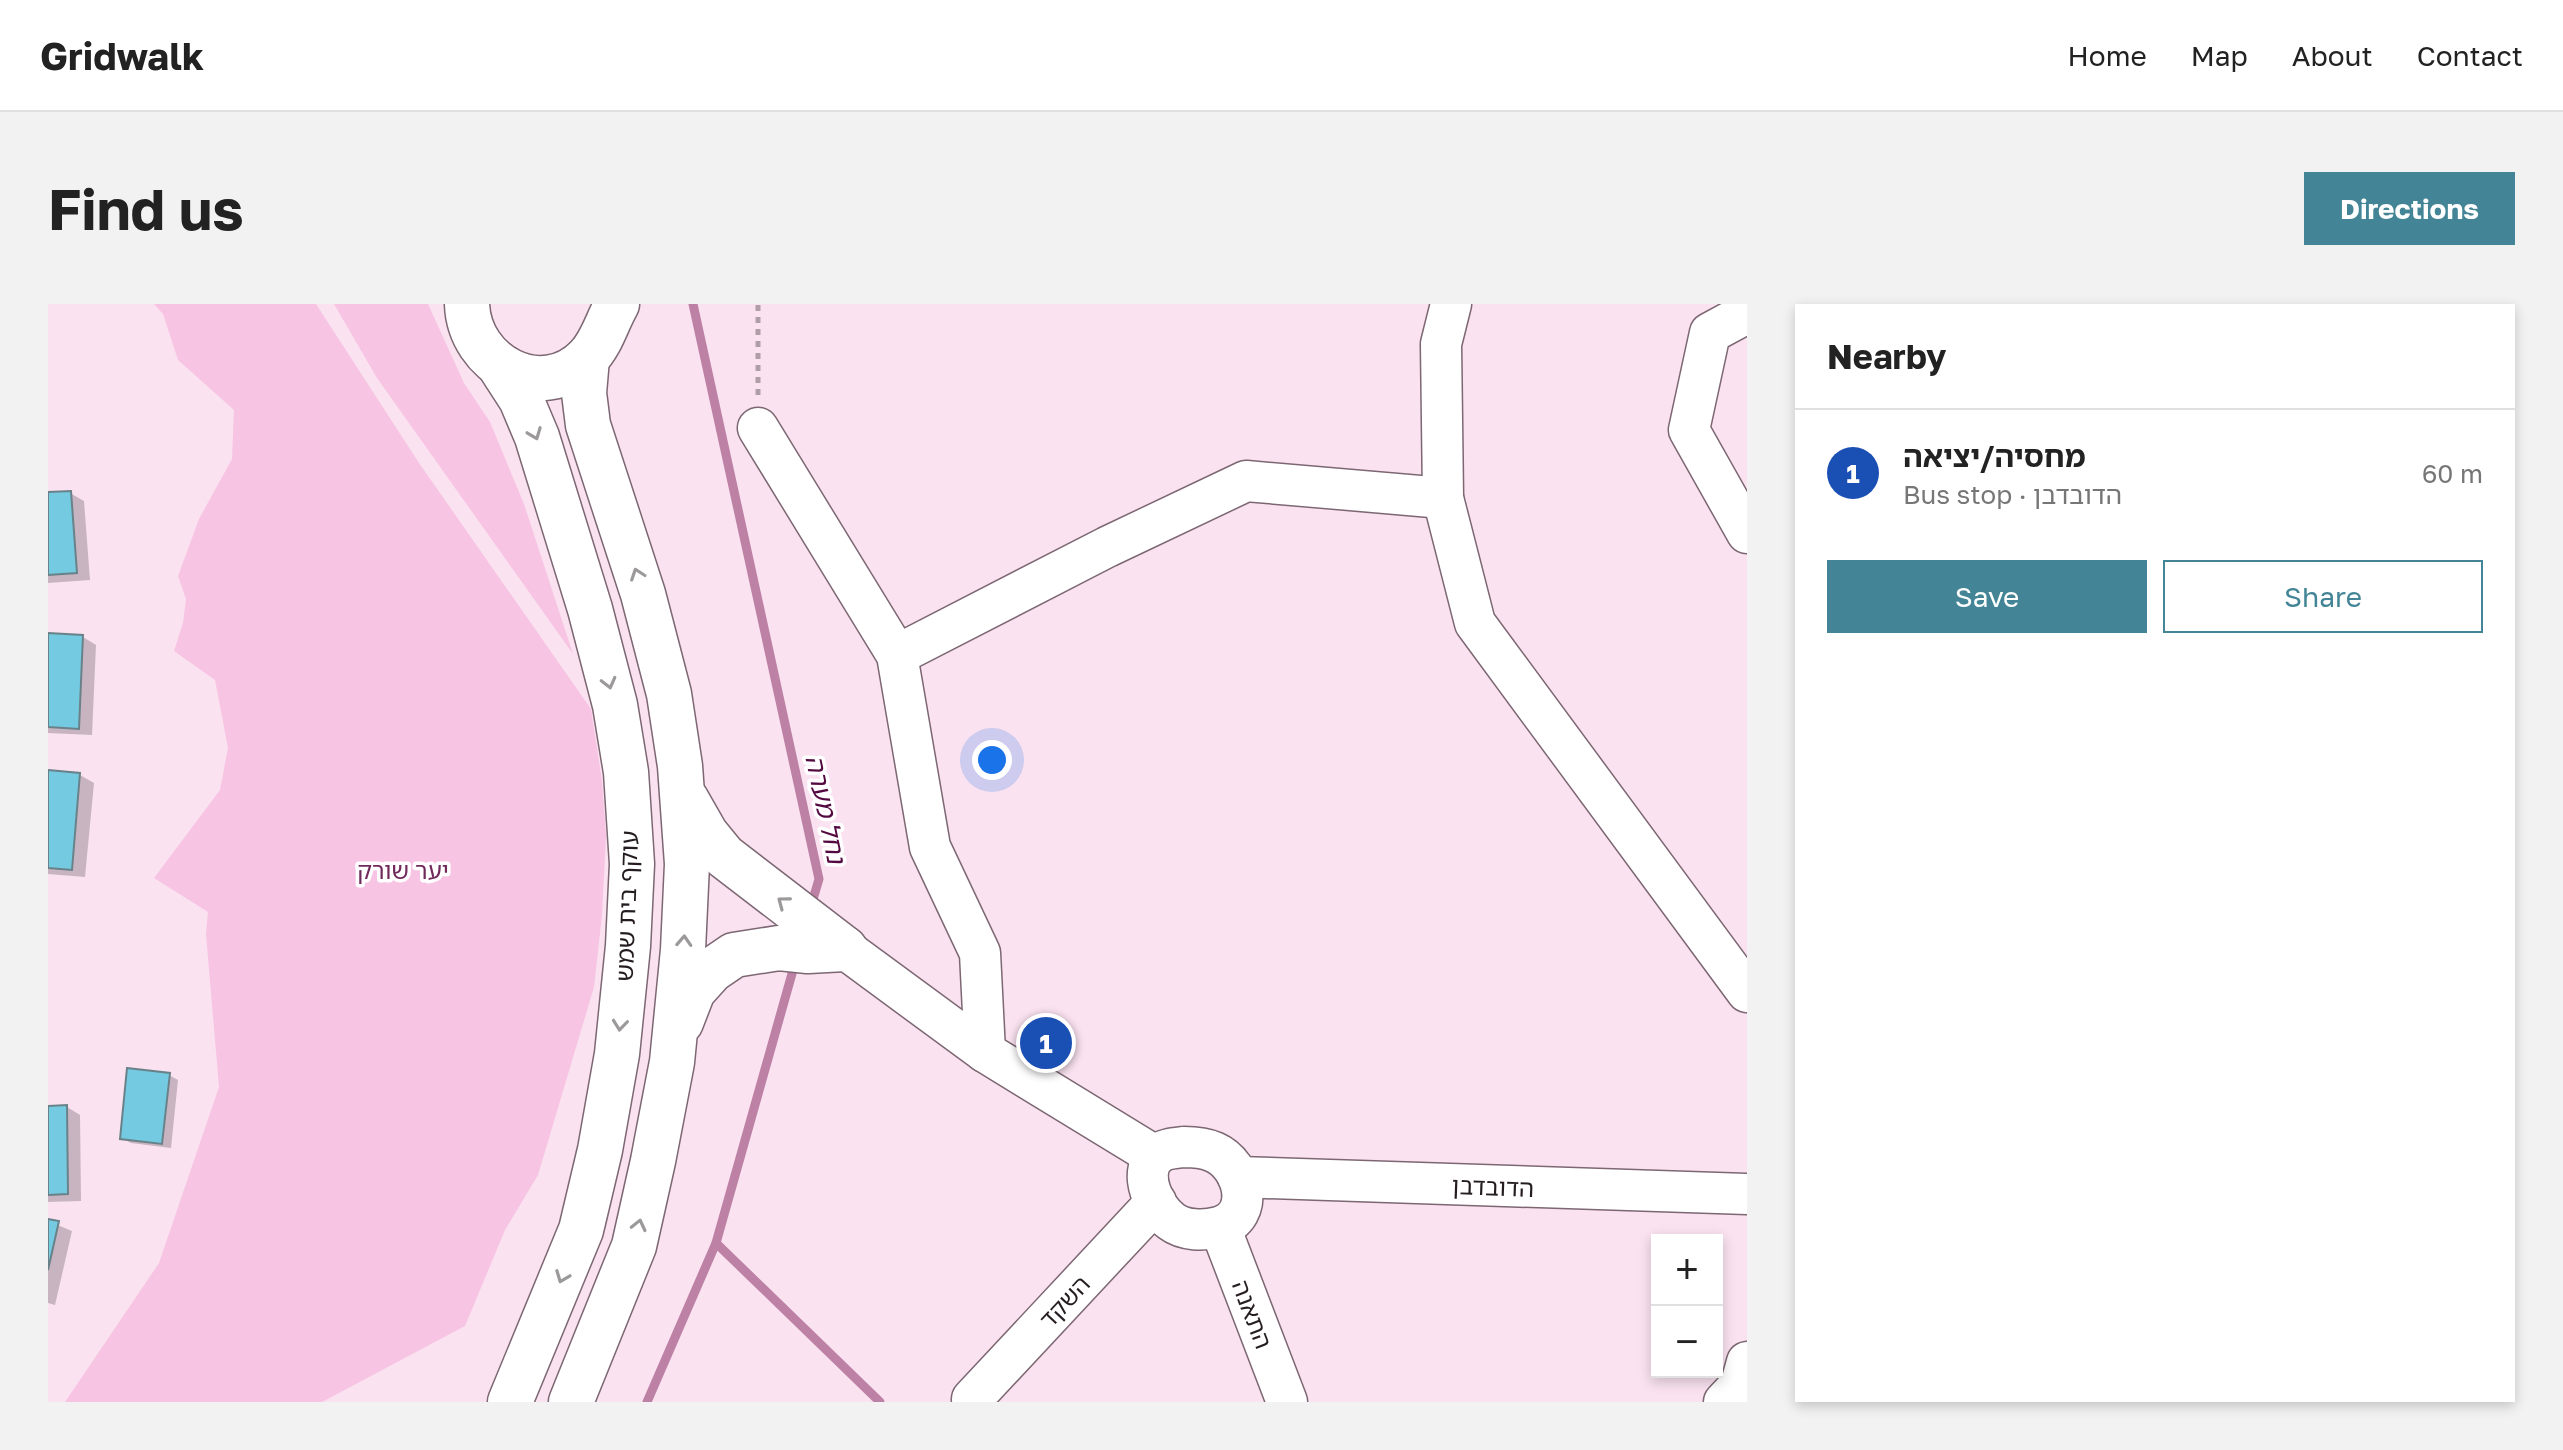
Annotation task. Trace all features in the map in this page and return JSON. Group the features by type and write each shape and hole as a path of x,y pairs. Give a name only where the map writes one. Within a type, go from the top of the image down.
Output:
{"main road":[{"name":"עוקף בית שמש","path":"467,304 473,336 484,353 499,365 521,399 537,437 590,609 615,705 626,772 632,864 628,946 617,1054 600,1150 581,1230 510,1402"},
{"path":"499,365 517,374 536,377 572,369 587,358 601,340 612,309"},
{"path":"571,1402 634,1246 653,1161 674,1039 687,864 669,694 643,594 588,425 584,393 587,358"},
{"path":"682,794 706,834 724,856 845,949"},
{"path":"674,1039 693,991 712,970 734,955 779,948 808,951 845,949"}],"street":[{"path":"1451,304 1441,344 1443,498 1475,623 1747,992"},
{"path":"1747,313 1710,333 1689,430 1747,533"},
{"path":"758,428 897,655 930,847 980,953 985,1052"},
{"path":"897,655 1107,547 1246,481 1443,498"},
{"path":"845,949 985,1052 1155,1156"},
{"path":"1184,1147 1215,1152 1229,1162 1238,1177 1243,1198 1240,1211 1232,1222 1198,1230 1171,1221 1150,1194 1148,1181 1155,1156 1169,1149 1184,1147"},
{"name":"הדובדבן","path":"1238,1177 1747,1194"},
{"name":"השקד","path":"972,1399 1156,1202"},
{"name":"התאנה","path":"1220,1227 1287,1402"},
{"path":"1724,1402 1741,1384 1747,1362"}],"path":[{"path":"758,304 758,428"}],"green space":[{"name":"יער שורק","path":"154,304 316,304 419,463 591,709 602,781 606,836 594,987 538,1175 505,1230 465,1326 322,1402 65,1402 159,1263 219,1087 206,934 208,912 154,878 220,790 228,748 215,680 174,651 183,623 186,599 178,576 199,519 232,459 234,410 178,360 163,314"},
{"path":"334,304 428,304 464,383 490,422 524,504 573,654 377,378"}],"building":[{"path":"71,491 77,573 48,575 48,492"},
{"path":"48,633 83,635 79,729 48,727"},
{"path":"48,770 80,773 72,870 48,868"},
{"path":"127,1068 170,1073 162,1144 120,1139"},
{"path":"67,1105 68,1194 48,1195 48,1106"},
{"path":"48,1219 59,1221 48,1270"}],"waterway":[{"name":"נחל מערה","path":"693,304 819,879 811,906"},
{"name":"נחל מערה","path":"647,1402 716,1243 795,963"},
{"path":"716,1243 880,1402"}],"place":[{"name":"מחסיה/יציאה","path":"1046,1043"}]}
